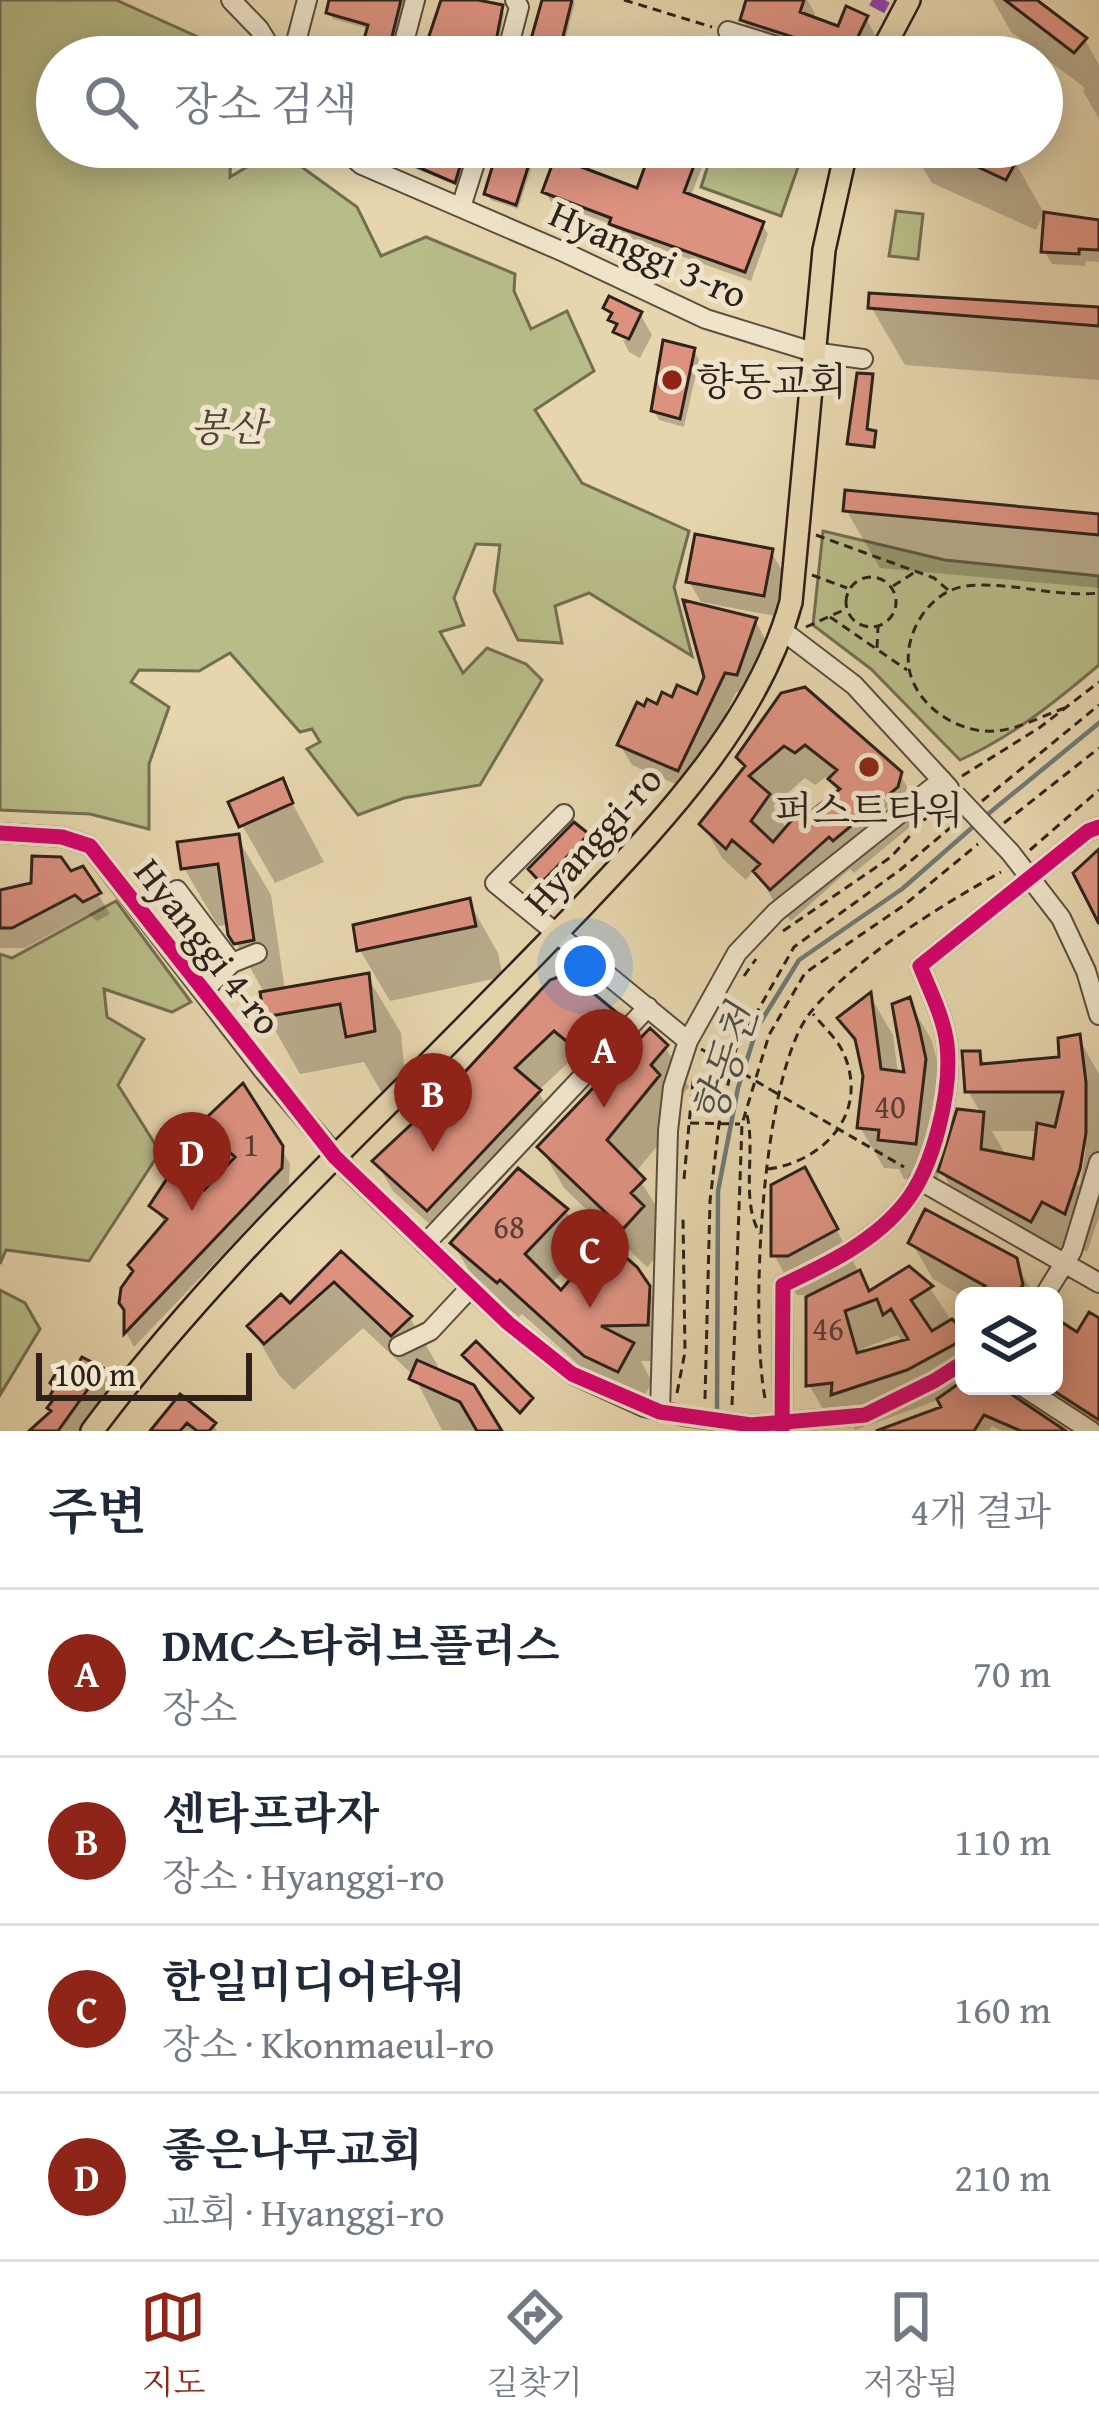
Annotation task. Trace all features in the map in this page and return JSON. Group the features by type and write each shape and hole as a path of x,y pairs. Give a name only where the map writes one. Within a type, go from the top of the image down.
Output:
{"main road":[{"path":"890,36 909,0"},
{"name":"Hyanggi-ro","path":"92,1431 137,1370 335,1157 632,853 699,772 794,629 813,352 824,250 842,168"}],"street":[{"path":"231,0 263,36"},
{"path":"298,36 307,0"},
{"path":"406,36 415,0"},
{"path":"511,36 519,7 515,0"},
{"path":"724,31 741,36"},
{"name":"Hyanggi 3-ro","path":"388,168 461,207 706,320 813,352 863,359"},
{"path":"461,207 473,168"},
{"path":"794,629 854,685 1014,858 1061,918 1086,970 1099,1015"},
{"path":"666,1406 668,1131 673,1087 691,1043 737,953 763,926 950,788"},
{"path":"564,814 495,884 691,1043"},
{"path":"782,1427 783,1285 855,1247 904,1204 943,1109 947,1045 920,966 1099,827"},
{"name":"Hyanggi 4-ro","path":"0,832 62,837 90,846 335,1157 471,1287 572,1374 684,1416 782,1427 865,1415 955,1368"},
{"path":"177,890 232,963"},
{"path":"202,991 232,963 257,952"},
{"path":"425,1244 648,1007"},
{"path":"1050,1287 1067,1264 1099,1162"},
{"path":"915,1175 1099,1283"},
{"path":"399,1346 430,1331 471,1287"},
{"path":"1036,1395 1091,1431"}],"path":[{"path":"625,0 724,31"},
{"path":"815,536 934,578 949,592"},
{"path":"892,587 915,572"},
{"path":"809,574 849,589 871,577 892,587"},
{"path":"909,670 919,621 932,598 963,586 1061,595 1099,593"},
{"path":"877,652 878,626 895,610 892,587"},
{"path":"849,589 848,608 861,624 878,626"},
{"path":"794,629 848,608"},
{"path":"830,617 909,670 923,698 943,718 975,730 998,732 1065,708"},
{"path":"783,930 891,857 927,821 950,788 1099,682"},
{"path":"705,1408 710,1201 719,1124 736,1049 794,947 900,870 1099,705"},
{"path":"1005,822 1099,748"},
{"path":"767,1406 760,1370 760,1236 766,1169 796,1035 811,1011 898,938 1014,858 1099,790"},
{"path":"731,1409 742,1124 769,1035 805,974 904,906 988,836"},
{"path":"736,987 758,956"},
{"path":"766,1169 808,1159 838,1128 849,1105 850,1076 842,1049 811,1011"},
{"path":"691,1043 915,1175"},
{"path":"683,1196 698,1067"},
{"path":"746,1109 752,1134 750,1218 760,1236"},
{"path":"688,1123 742,1124"},
{"path":"666,1406 678,1391 685,1352 683,1218"}],"green space":[{"name":"봉산","path":"0,0 116,0 196,36 36,36 36,168 230,168 230,177 245,168 303,168 357,207 381,256 426,237 515,274 514,291 531,329 567,311 594,371 535,410 582,483 689,531 674,587 692,656 589,593 555,606 562,643 518,640 494,591 500,545 476,544 454,598 464,625 440,632 463,673 487,648 526,664 542,680 480,785 404,798 358,815 307,749 320,742 312,729 300,732 230,653 199,671 139,670 131,682 169,707 149,764 149,829 90,814 0,810"},
{"path":"707,168 798,168 781,216 701,187"},
{"path":"896,211 923,214 918,259 889,256"},
{"path":"823,531 945,560 1099,576 1099,665 1032,718 960,760 871,669 813,625"},
{"path":"116,901 191,1002 172,1012 104,989 107,1017 144,1039 118,1085 160,1152 89,1261 6,1250 0,1264 0,954 12,958"},
{"path":"0,1290 25,1303 40,1329 0,1395"}],"building":[{"path":"329,0 401,0 392,36 365,36 368,25 326,13"},
{"path":"441,0 503,5 497,36 429,36"},
{"path":"542,0 572,0 563,36 532,36"},
{"path":"746,0 804,0 800,12 838,26 846,6 868,16 858,36 790,36 740,20"},
{"path":"1005,0 1037,0 1087,38 1074,53 1063,45 1063,36 1052,36"},
{"path":"420,168 460,168 455,183"},
{"path":"492,168 528,168 516,205 484,194"},
{"path":"551,168 584,168 637,188 644,168 693,168 684,192 764,222 745,272 609,224 611,218 542,192"},
{"path":"980,168 1013,168 1006,180"},
{"path":"1044,212 1099,220 1099,250 1041,252"},
{"path":"869,293 1099,307 1099,326 868,308"},
{"path":"609,296 642,312 629,339 613,332 617,324 608,320 612,313 603,308"},
{"name":"향동교회","path":"663,340 695,348 680,419 651,411"},
{"path":"857,373 873,374 867,429 876,431 874,447 847,444"},
{"path":"845,490 1099,514 1099,535 843,511"},
{"path":"695,534 773,549 764,596 686,582"},
{"path":"683,600 757,618 737,675 725,673 678,771 617,745 637,702 644,706 647,699 657,704 662,692 672,697 677,685 697,694 704,677"},
{"name":"퍼스트타워","path":"805,687 902,772 898,787 833,841 829,837 770,890 753,871 760,864 732,840 726,849 699,824 745,766 736,757 781,693","holes":["805,745 837,770 828,779 840,789 801,819 797,814 773,842 751,821 770,794 749,776 784,746 795,753"]},
{"path":"283,778 293,803 239,827 228,802"},
{"path":"574,822 589,834 541,883 528,869"},
{"path":"239,834 254,940 234,944 228,935 218,864 181,869 177,842"},
{"path":"1099,849 1099,924 1073,873"},
{"path":"32,856 61,857 71,871 83,866 101,893 83,902 75,895 12,928 0,928 0,890 31,883"},
{"path":"470,898 476,926 357,951 353,925"},
{"path":"369,973 375,1031 346,1037 340,1004 264,1017 260,992"},
{"path":"569,973 621,1016 587,1049 579,1036 570,1044 554,1031 515,1068 541,1090 427,1211 372,1161 450,1088 550,980"},
{"path":"871,992 881,1069 904,1072 892,1004 910,997 919,1027 926,1059 916,1144 878,1140 879,1130 857,1128 863,1076 855,1039 837,1018"},
{"path":"650,1028 668,1045 651,1065 660,1075 607,1140 645,1179 631,1193 644,1206 623,1229 537,1147"},
{"path":"1080,1034 1086,1133 1065,1214 1042,1202 1031,1222 938,1171 957,1109 984,1112 981,1149 1033,1159 1037,1123 1055,1127 1063,1092 965,1092 962,1051 980,1051 981,1064 1059,1057 1058,1038"},
{"path":"243,1083 283,1146 282,1168 124,1334 124,1310 119,1303 121,1288 133,1271 128,1265 167,1219 149,1206 176,1165 204,1190 235,1157 218,1142 205,1154 185,1138"},
{"path":"805,1167 838,1229 788,1256 771,1256 771,1185"},
{"path":"518,1168 568,1209 525,1254 561,1290 605,1239 637,1267 650,1286 648,1325 601,1326 634,1343 618,1372 584,1356 500,1280 497,1283 450,1243"},
{"path":"925,1209 1017,1258 1023,1285 984,1287 908,1243"},
{"path":"341,1251 412,1316 391,1336 334,1282 264,1344 247,1326 281,1294 290,1303"},
{"path":"909,1266 933,1286 911,1300 932,1331 952,1319 955,1344 907,1370 831,1395 832,1383 806,1386 806,1297 860,1270 869,1291","holes":["877,1299 883,1315 891,1309 908,1339 857,1353 845,1311"]},
{"path":"1089,1312 1099,1318 1099,1420 1060,1395 1063,1323 1077,1332"},
{"path":"476,1341 533,1398 520,1413 462,1355"},
{"path":"82,1357 103,1368 58,1431 29,1431 51,1411 47,1408 55,1387 50,1383 59,1368 70,1377"},
{"path":"417,1360 474,1385 502,1431 477,1431 460,1402 409,1379"},
{"path":"955,1386 955,1395 1012,1395 1066,1431 1021,1431 984,1415 974,1431 876,1431 941,1407 937,1399"},
{"path":"180,1394 216,1423 209,1431 197,1431 187,1423 180,1431 150,1431"}],"waterway":[{"name":"향동천","path":"982,819 1099,723"},
{"name":"향동천","path":"717,1413 718,1191 738,1088 757,1028 799,960 902,889 974,826"}],"marked path":[{"path":"872,0 887,8"}],"cycle path":[{"path":"782,1431 783,1285 864,1241 893,1217 915,1188 939,1127 947,1084 947,1045 920,966 1099,827"},
{"path":"0,833 62,837 90,846 335,1157 508,1323 572,1374 660,1412 751,1425 865,1415 955,1368"}],"place":[{"name":"향동교회","path":"672,380"},
{"name":"퍼스트타워","path":"869,767"},
{"name":"DMC스타허브플러스","path":"604,1108"},
{"name":"센타프라자","path":"433,1152"},
{"name":"좋은나무교회","path":"192,1211"},
{"name":"한일미디어타워","path":"590,1308"}]}
